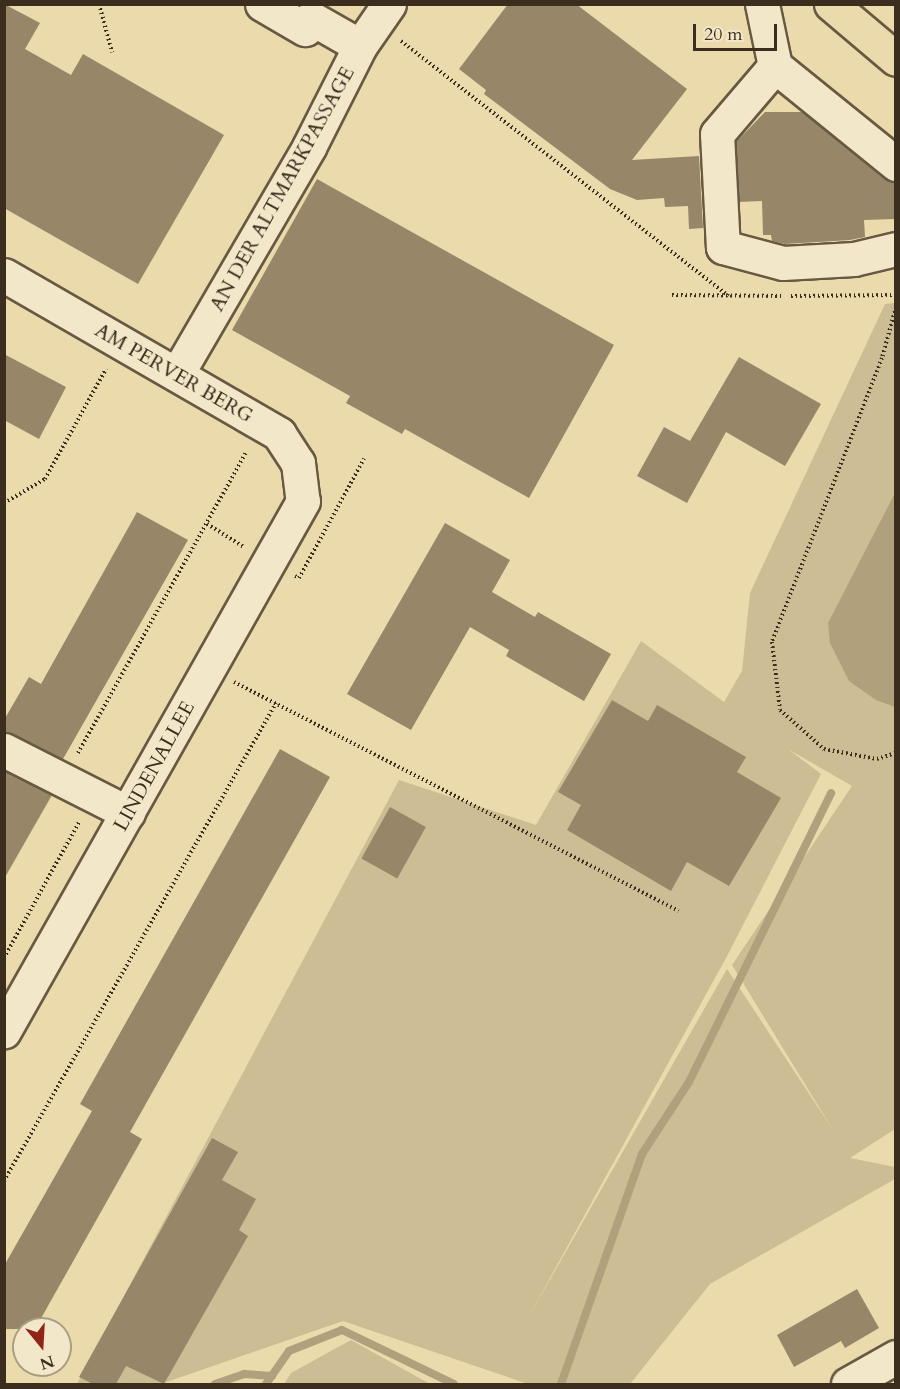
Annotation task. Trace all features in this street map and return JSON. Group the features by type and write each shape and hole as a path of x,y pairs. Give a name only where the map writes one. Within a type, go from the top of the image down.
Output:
{"main road":[{"path":"831,4 896,59"}],"street":[{"path":"262,4 308,23 375,24"},
{"path":"762,4 775,66 896,164"},
{"name":"AN DER ALTMARKPASSAGE","path":"177,374 309,147 375,24"},
{"path":"775,66 717,134 723,247 783,263 854,259 896,249"},
{"name":"AM PERVER BERG","path":"4,275 279,434 298,463 303,501"},
{"name":"LINDENALLEE","path":"4,1031 303,501"},
{"path":"4,750 128,813"},
{"path":"848,1384 896,1357"}],"path":[{"path":"99,4 112,52"},
{"path":"375,24 729,296"},
{"path":"896,307 882,358 772,642 780,710 824,749 877,759 896,753"},
{"path":"4,503 45,479 121,342"},
{"path":"63,780 262,424"},
{"path":"208,668 679,911"},
{"path":"4,1181 276,703"},
{"path":"4,958 93,795"}],"shaded area":[{"path":"895,303 895,1129 850,1158 895,1167 895,1179 710,1284 630,1384 528,1384 343,1321 161,1384 77,1384 399,780 536,825 641,641 724,702 742,671 750,593 885,304","holes":["788,749 852,786 732,965 833,1130 727,969 528,1318 726,958 821,774"]},
{"path":"895,493 895,707 876,700 849,681 830,643 828,623"},
{"path":"351,1340 430,1384 284,1384 291,1373"}],"building":[{"path":"4,4 40,23 25,49 71,75 83,54 224,135 138,284 4,208"},
{"path":"508,4 576,4 687,89 632,160 699,156 703,228 689,229 688,206 665,207 664,198 637,200 610,189 484,94 486,90 459,69"},
{"path":"765,112 802,112 884,179 896,182 896,219 864,220 865,237 850,240 785,244 772,241 771,235 763,235 762,201 739,202 736,142"},
{"path":"317,179 614,345 529,498 405,429 402,434 346,403 350,396 232,330"},
{"path":"4,354 66,387 39,439 4,420"},
{"path":"739,357 821,404 785,466 726,432 687,503 637,476 664,427 690,441"},
{"path":"137,512 188,540 63,759 4,732 4,720 29,677 41,684"},
{"path":"445,523 510,560 492,592 535,617 538,612 611,654 584,701 506,656 509,650 470,627 411,730 347,694"},
{"path":"612,700 648,721 657,705 746,757 737,772 781,798 729,886 687,862 671,891 567,830 581,805 558,792"},
{"path":"280,749 330,777 130,1132 142,1139 42,1317 12,1317 12,1329 4,1329 4,1266 92,1111 80,1104"},
{"path":"4,771 52,795 4,879"},
{"path":"390,807 426,827 397,878 361,859"},
{"path":"212,1138 238,1152 222,1180 256,1199 239,1230 248,1236 164,1384 126,1366 116,1384 93,1384 79,1377"},
{"path":"857,1289 879,1328 845,1348 841,1341 794,1367 777,1335"}],"waterway":[{"path":"561,1384 642,1154 689,1082 831,793"},
{"path":"266,1384 289,1351 342,1330 454,1384"},
{"path":"215,1384 244,1374 272,1376"}]}
